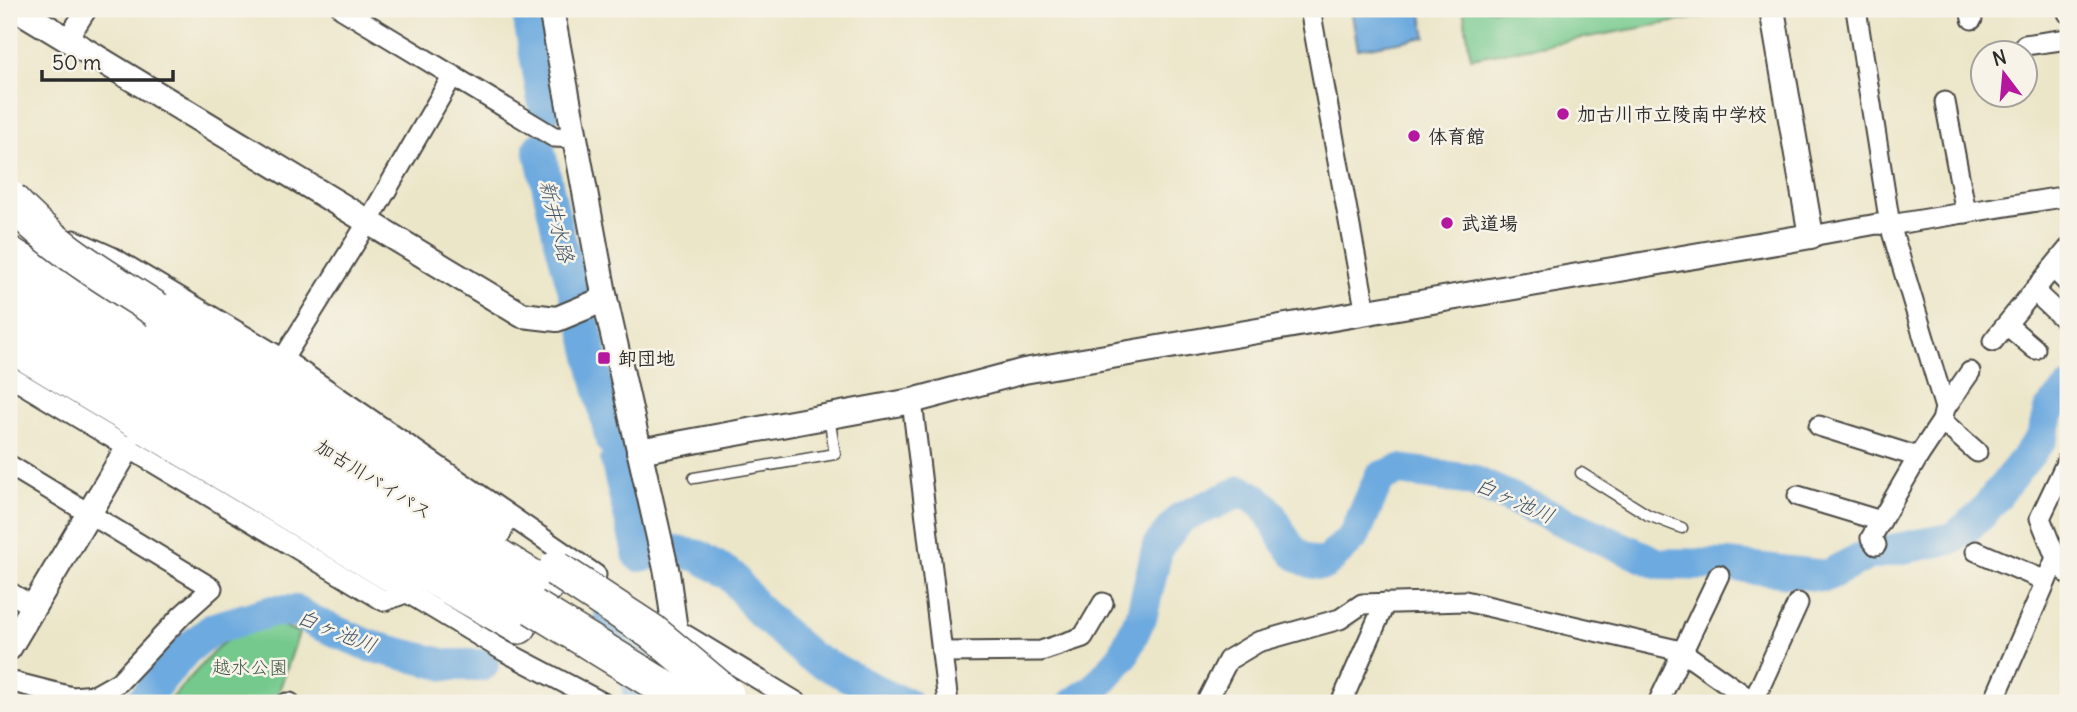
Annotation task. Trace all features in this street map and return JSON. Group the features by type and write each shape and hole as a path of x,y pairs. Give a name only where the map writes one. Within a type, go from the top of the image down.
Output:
{"highway":[{"path":"9,198 29,221 56,244 392,457 539,597 668,703"},
{"name":"加古川バイパス","path":"9,254 539,597 689,703"},
{"name":"加古川バイパス","path":"9,289 539,597 733,699"},
{"path":"9,328 273,486 539,597"}],"street":[{"path":"17,9 522,315 557,319 605,299"},
{"path":"68,38 88,9"},
{"path":"342,9 554,137 575,138"},
{"path":"551,9 605,299 667,573 675,630 668,703"},
{"path":"1310,9 1366,314"},
{"path":"1772,9 1811,236"},
{"path":"1856,9 1890,225 1944,415 1976,452"},
{"path":"2038,43 2068,39"},
{"path":"283,359 368,222 453,75"},
{"path":"1945,102 1966,213"},
{"path":"639,452 912,401 1024,371 1877,224 1890,225 2068,196"},
{"path":"9,209 112,257 283,359 675,630 798,703"},
{"path":"1993,341 2068,249"},
{"path":"2053,268 2068,283"},
{"path":"2034,291 2068,323"},
{"path":"2007,325 2035,349"},
{"path":"9,353 504,651 603,703"},
{"path":"1876,545 1871,538 1970,372"},
{"path":"9,376 384,601 408,592"},
{"path":"912,401 948,698"},
{"path":"1819,426 1843,424 1918,457"},
{"path":"9,648 128,448"},
{"path":"2068,459 2040,518 2056,558 2068,574"},
{"path":"9,465 212,588 119,682 96,695 72,697 9,681"},
{"path":"1798,496 1881,522"},
{"path":"1976,551 2046,581"},
{"path":"1993,703 2056,558"},
{"path":"1657,703 1719,575"},
{"path":"9,592 34,607"},
{"path":"1206,703 1228,660 1258,642 1340,619 1362,604 1465,601 1682,651 1754,703 1798,603"},
{"path":"942,652 1041,652 1093,640 1102,603"},
{"path":"1346,702 1385,603"},
{"path":"1018,651 1018,671"}],"lane":[{"path":"694,478 835,454 829,417"},
{"path":"1581,472 1648,514 1682,528"}],"green space":[{"path":"1463,9 1746,9 1471,58"},
{"name":"越水公園","path":"266,625 283,626 299,633 275,703 167,703 218,647 235,634"}],"water":[{"path":"1351,9 1421,9 1426,37 1358,49"}],"waterway":[{"name":"新井水路","path":"527,9 545,111"},
{"name":"新井水路","path":"539,148 575,295"},
{"name":"新井水路","path":"585,326 611,440"},
{"name":"白ヶ池川","path":"1074,703 1095,689 1123,656 1142,614 1158,546 1181,518 1242,491 1265,507 1295,553 1303,559 1325,564 1354,536 1380,477 1400,470 1471,480 1659,564 1728,565 1826,576 1867,555 1954,538 1981,515 2042,438 2049,411 2068,391"},
{"name":"白ヶ池川","path":"616,460 639,556 673,551 699,556 732,576 758,610 809,656 906,703"},
{"name":"白ヶ池川","path":"140,703 187,649 214,628 272,611 296,611 316,623 370,646 446,665 483,665"},
{"name":"新井水路","path":"610,613 635,632 639,700 636,703"}],"place":[{"name":"加古川市立陵南中学校","path":"1563,114"},
{"name":"体育館","path":"1414,136"},
{"name":"武道場","path":"1447,223"},
{"name":"卸団地","path":"604,358"}]}
